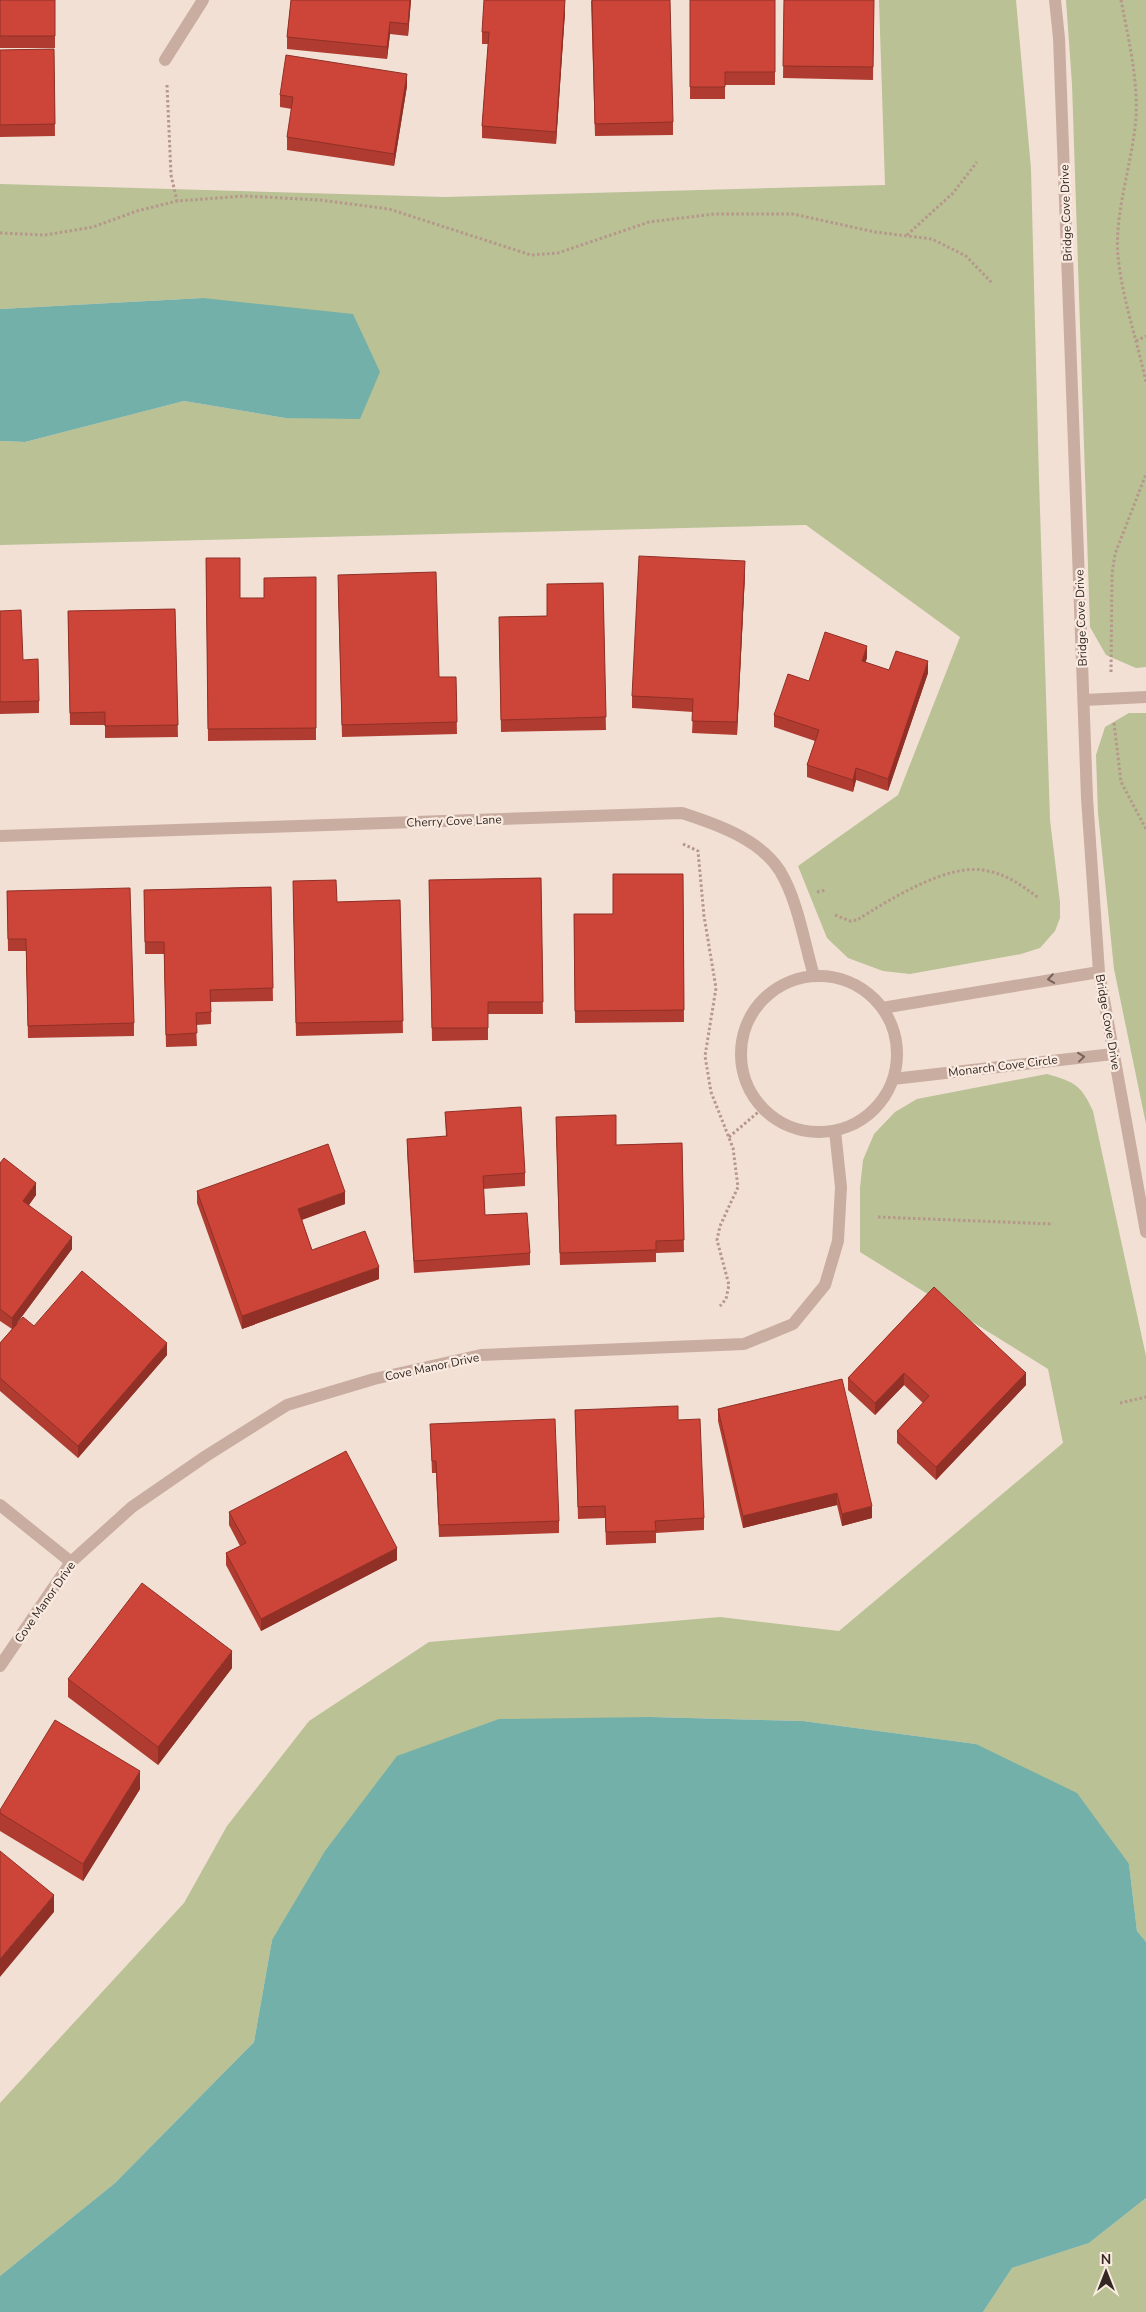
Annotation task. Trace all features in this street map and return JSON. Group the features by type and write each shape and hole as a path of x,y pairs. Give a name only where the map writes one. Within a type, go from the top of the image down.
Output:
{"street":[{"path":"165,60 203,0"},
{"name":"Bridge Cove Drive","path":"1055,0 1059,38 1084,700 1099,972 1146,1232"},
{"path":"1084,700 1146,697"},
{"name":"Cherry Cove Lane","path":"0,836 682,813 722,826 756,846 779,870 792,898 814,976"},
{"path":"882,1008 1099,972"},
{"path":"814,976 840,980 863,990 882,1008 891,1024 896,1042 897,1060 893,1079 884,1097 871,1112 854,1124 835,1131 815,1132 796,1129 778,1121 763,1108 748,1088 741,1063 743,1038 751,1014 768,995 789,982 814,976"},
{"name":"Monarch Cove Circle","path":"893,1079 1113,1054"},
{"name":"Cove Manor Drive","path":"0,1666 71,1562 132,1507 206,1456 287,1405 374,1379 480,1355 744,1344 793,1324 825,1285 838,1241 840,1187 835,1131"},
{"path":"0,1505 71,1562"}],"path":[{"path":"1121,0 1134,80 1136,116 1121,218 1118,254 1146,382"},
{"path":"165,60 171,175 177,201"},
{"path":"907,235 953,193 976,162"},
{"path":"0,233 45,235 93,227 137,211 177,201 245,196 320,200 389,210 531,255 558,253 649,222 714,214 793,214 875,232 932,239 966,256 993,284"},
{"path":"1136,341 1146,336"},
{"path":"1146,474 1115,554 1112,590 1111,698 1121,782 1146,829"},
{"path":"683,844 698,851 704,916 716,988 705,1056 711,1092 733,1148 738,1187 720,1226 717,1240 729,1286 726,1299 720,1306"},
{"path":"835,914 850,921 857,920 940,875 968,870 987,870 1014,880 1038,898"},
{"path":"729,1137 763,1108"},
{"path":"878,1217 1053,1224"},
{"path":"1120,1403 1146,1396"}],"green space":[{"path":"879,0 1016,0 1031,169 1050,820 1060,902 1060,918 1055,931 1040,948 1021,954 910,974 883,971 848,958 827,938 798,866 898,795 960,637 806,525 0,545 0,441 25,442 184,401 285,418 203,298 0,309 0,184 445,197 885,185"},
{"path":"1066,0 1146,0 1146,667 1136,668 1106,655 1090,627 1072,84"},
{"path":"1129,713 1146,713 1146,1124 1114,969 1098,813 1096,755 1105,727"},
{"path":"1047,1074 1071,1082 1081,1090 1093,1111 1146,1356 1146,1942 1137,1931 1129,1864 976,1744 803,1721 651,1717 272,1940 254,2042 115,2183 0,2276 0,2103 184,1903 227,1826 309,1721 429,1642 720,1617 839,1631 1063,1443 1048,1369 860,1252 860,1188 863,1160 874,1134 895,1112 917,1099"},
{"path":"1146,2198 1146,2312 983,2312 1012,2268 1089,2243"}],"water":[{"path":"203,298 353,314 380,372 360,419 285,418 184,401 25,442 0,441 0,309"},
{"path":"651,1717 803,1721 976,1744 1077,1793 1129,1864 1137,1931 1146,1942 1146,2198 1089,2243 1012,2268 983,2312 0,2312 0,2276 115,2183 254,2042 272,1940 325,1851 397,1756 499,1719"}],"building":[{"path":"0,0 55,0 55,36 0,36"},
{"path":"291,0 410,0 408,24 390,22 387,47 287,37"},
{"path":"484,0 565,0 556,132 482,126 489,32 482,32"},
{"path":"592,0 670,0 673,122 595,124"},
{"path":"690,0 775,0 775,72 725,72 725,87 690,87"},
{"path":"784,0 874,0 873,67 783,66"},
{"path":"54,49 55,124 0,125 0,50"},
{"path":"286,55 407,74 394,154 287,137 293,97 280,95"},
{"path":"639,556 745,561 737,722 692,721 693,699 632,696"},
{"path":"206,558 240,558 240,598 264,598 264,578 316,577 316,728 208,729"},
{"path":"436,572 439,677 456,677 457,722 342,725 338,575"},
{"path":"603,583 606,717 501,720 499,617 547,616 547,584"},
{"path":"175,609 178,725 105,726 105,712 70,713 68,611"},
{"path":"21,610 23,660 38,659 39,701 0,702 0,611"},
{"path":"825,632 867,646 862,661 889,670 896,651 928,661 888,779 856,768 853,780 807,765 819,730 774,715 788,674 809,681"},
{"path":"613,874 683,874 684,1010 575,1011 574,914 613,914"},
{"path":"541,878 543,1002 488,1002 488,1028 432,1028 429,880"},
{"path":"336,880 337,902 400,900 403,1021 296,1023 293,881"},
{"path":"271,887 273,988 210,990 211,1012 196,1013 197,1033 166,1035 164,942 145,942 144,890"},
{"path":"130,888 134,1023 28,1026 26,939 8,939 7,891"},
{"path":"521,1107 525,1173 483,1176 485,1215 527,1213 530,1253 414,1261 407,1139 447,1136 445,1112"},
{"path":"616,1115 616,1145 682,1143 684,1240 656,1241 656,1250 560,1253 556,1117"},
{"path":"328,1144 345,1192 298,1209 312,1250 365,1231 379,1267 242,1316 197,1191"},
{"path":"4,1158 36,1183 23,1201 72,1237 12,1318 0,1309 0,1163"},
{"path":"82,1271 167,1343 78,1446 0,1378 0,1343 23,1317 34,1326"},
{"path":"934,1287 1026,1373 936,1467 897,1431 929,1396 904,1373 875,1403 848,1378"},
{"path":"842,1379 872,1506 842,1514 837,1493 743,1516 718,1409"},
{"path":"678,1406 678,1420 700,1419 704,1518 655,1521 656,1531 606,1532 605,1506 578,1507 575,1410"},
{"path":"555,1419 559,1521 439,1525 436,1461 432,1461 430,1424"},
{"path":"346,1451 397,1548 261,1619 226,1553 246,1543 229,1512"},
{"path":"142,1583 232,1651 158,1747 68,1679"},
{"path":"55,1720 140,1771 83,1864 0,1813 0,1810"},
{"path":"0,1851 54,1895 0,1959"}]}
